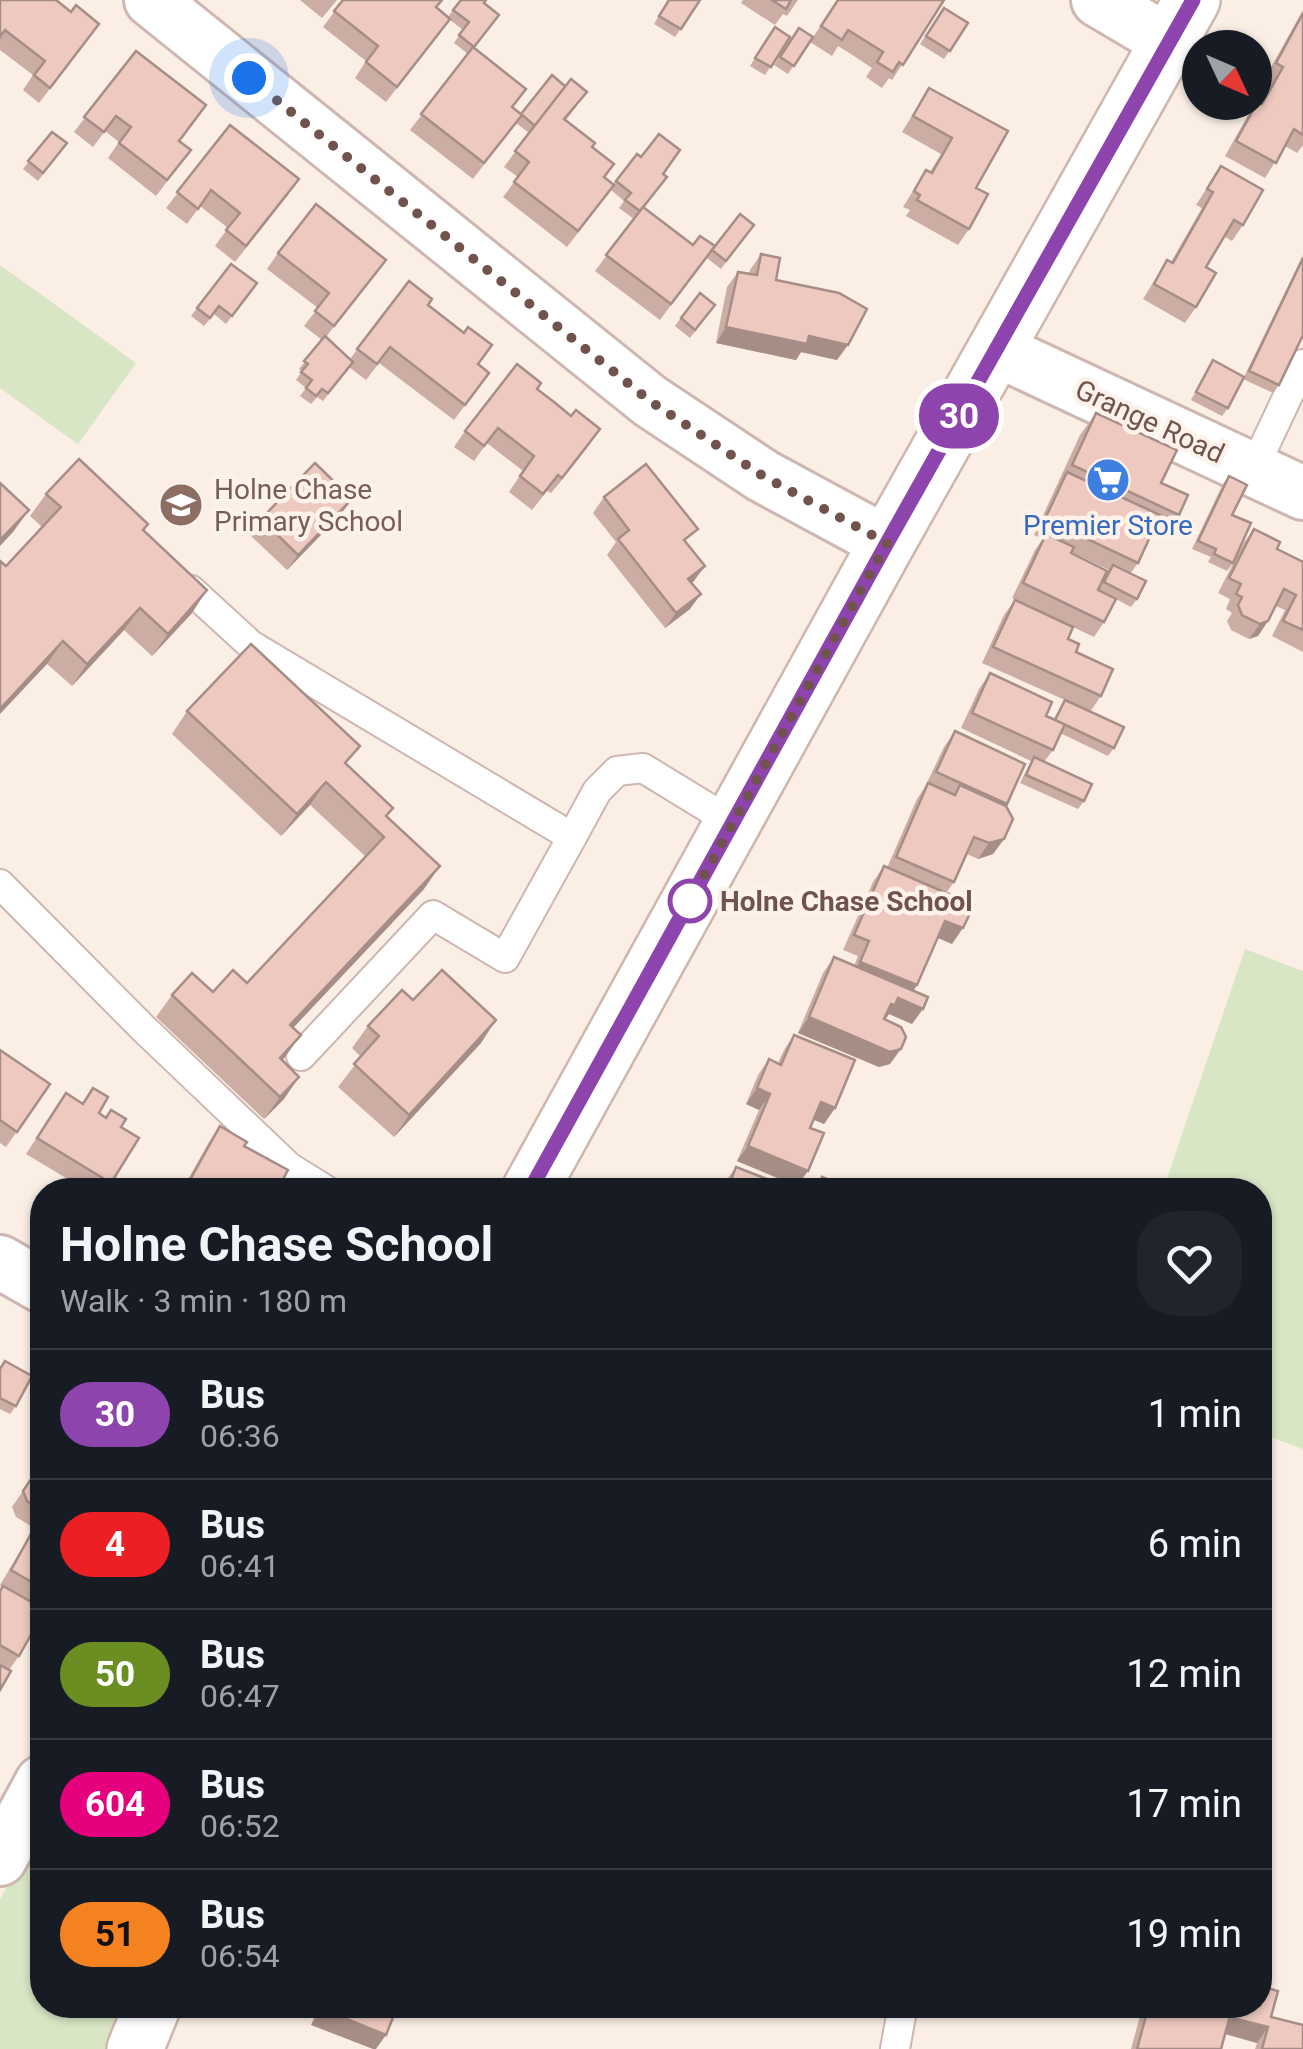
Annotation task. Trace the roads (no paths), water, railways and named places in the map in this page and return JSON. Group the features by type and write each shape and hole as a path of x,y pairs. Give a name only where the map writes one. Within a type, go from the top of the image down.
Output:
{"main road":[{"path":"537,1178 1181,21"},
{"path":"135,2049 148,2018"}],"street":[{"path":"1098,0 1181,21"},
{"path":"182,9 650,401 763,476 887,543"},
{"name":"Grange Road","path":"997,350 1303,493"},
{"path":"0,1262 30,1279"},
{"path":"0,1859 30,1804"}],"lane":[{"path":"1253,470 1303,364"},
{"path":"192,590 251,645 572,837"},
{"path":"301,1056 433,915 505,958 596,791 616,771 643,768 733,823"},
{"path":"0,884 144,1030 290,1167 307,1178"},
{"path":"895,2049 901,2018"}],"place":[{"name":"Premier Store","path":"1108,480"},
{"name":"Holne Chase Primary School","path":"181,505"},
{"name":"Holne Chase School","path":"690,901"}]}
